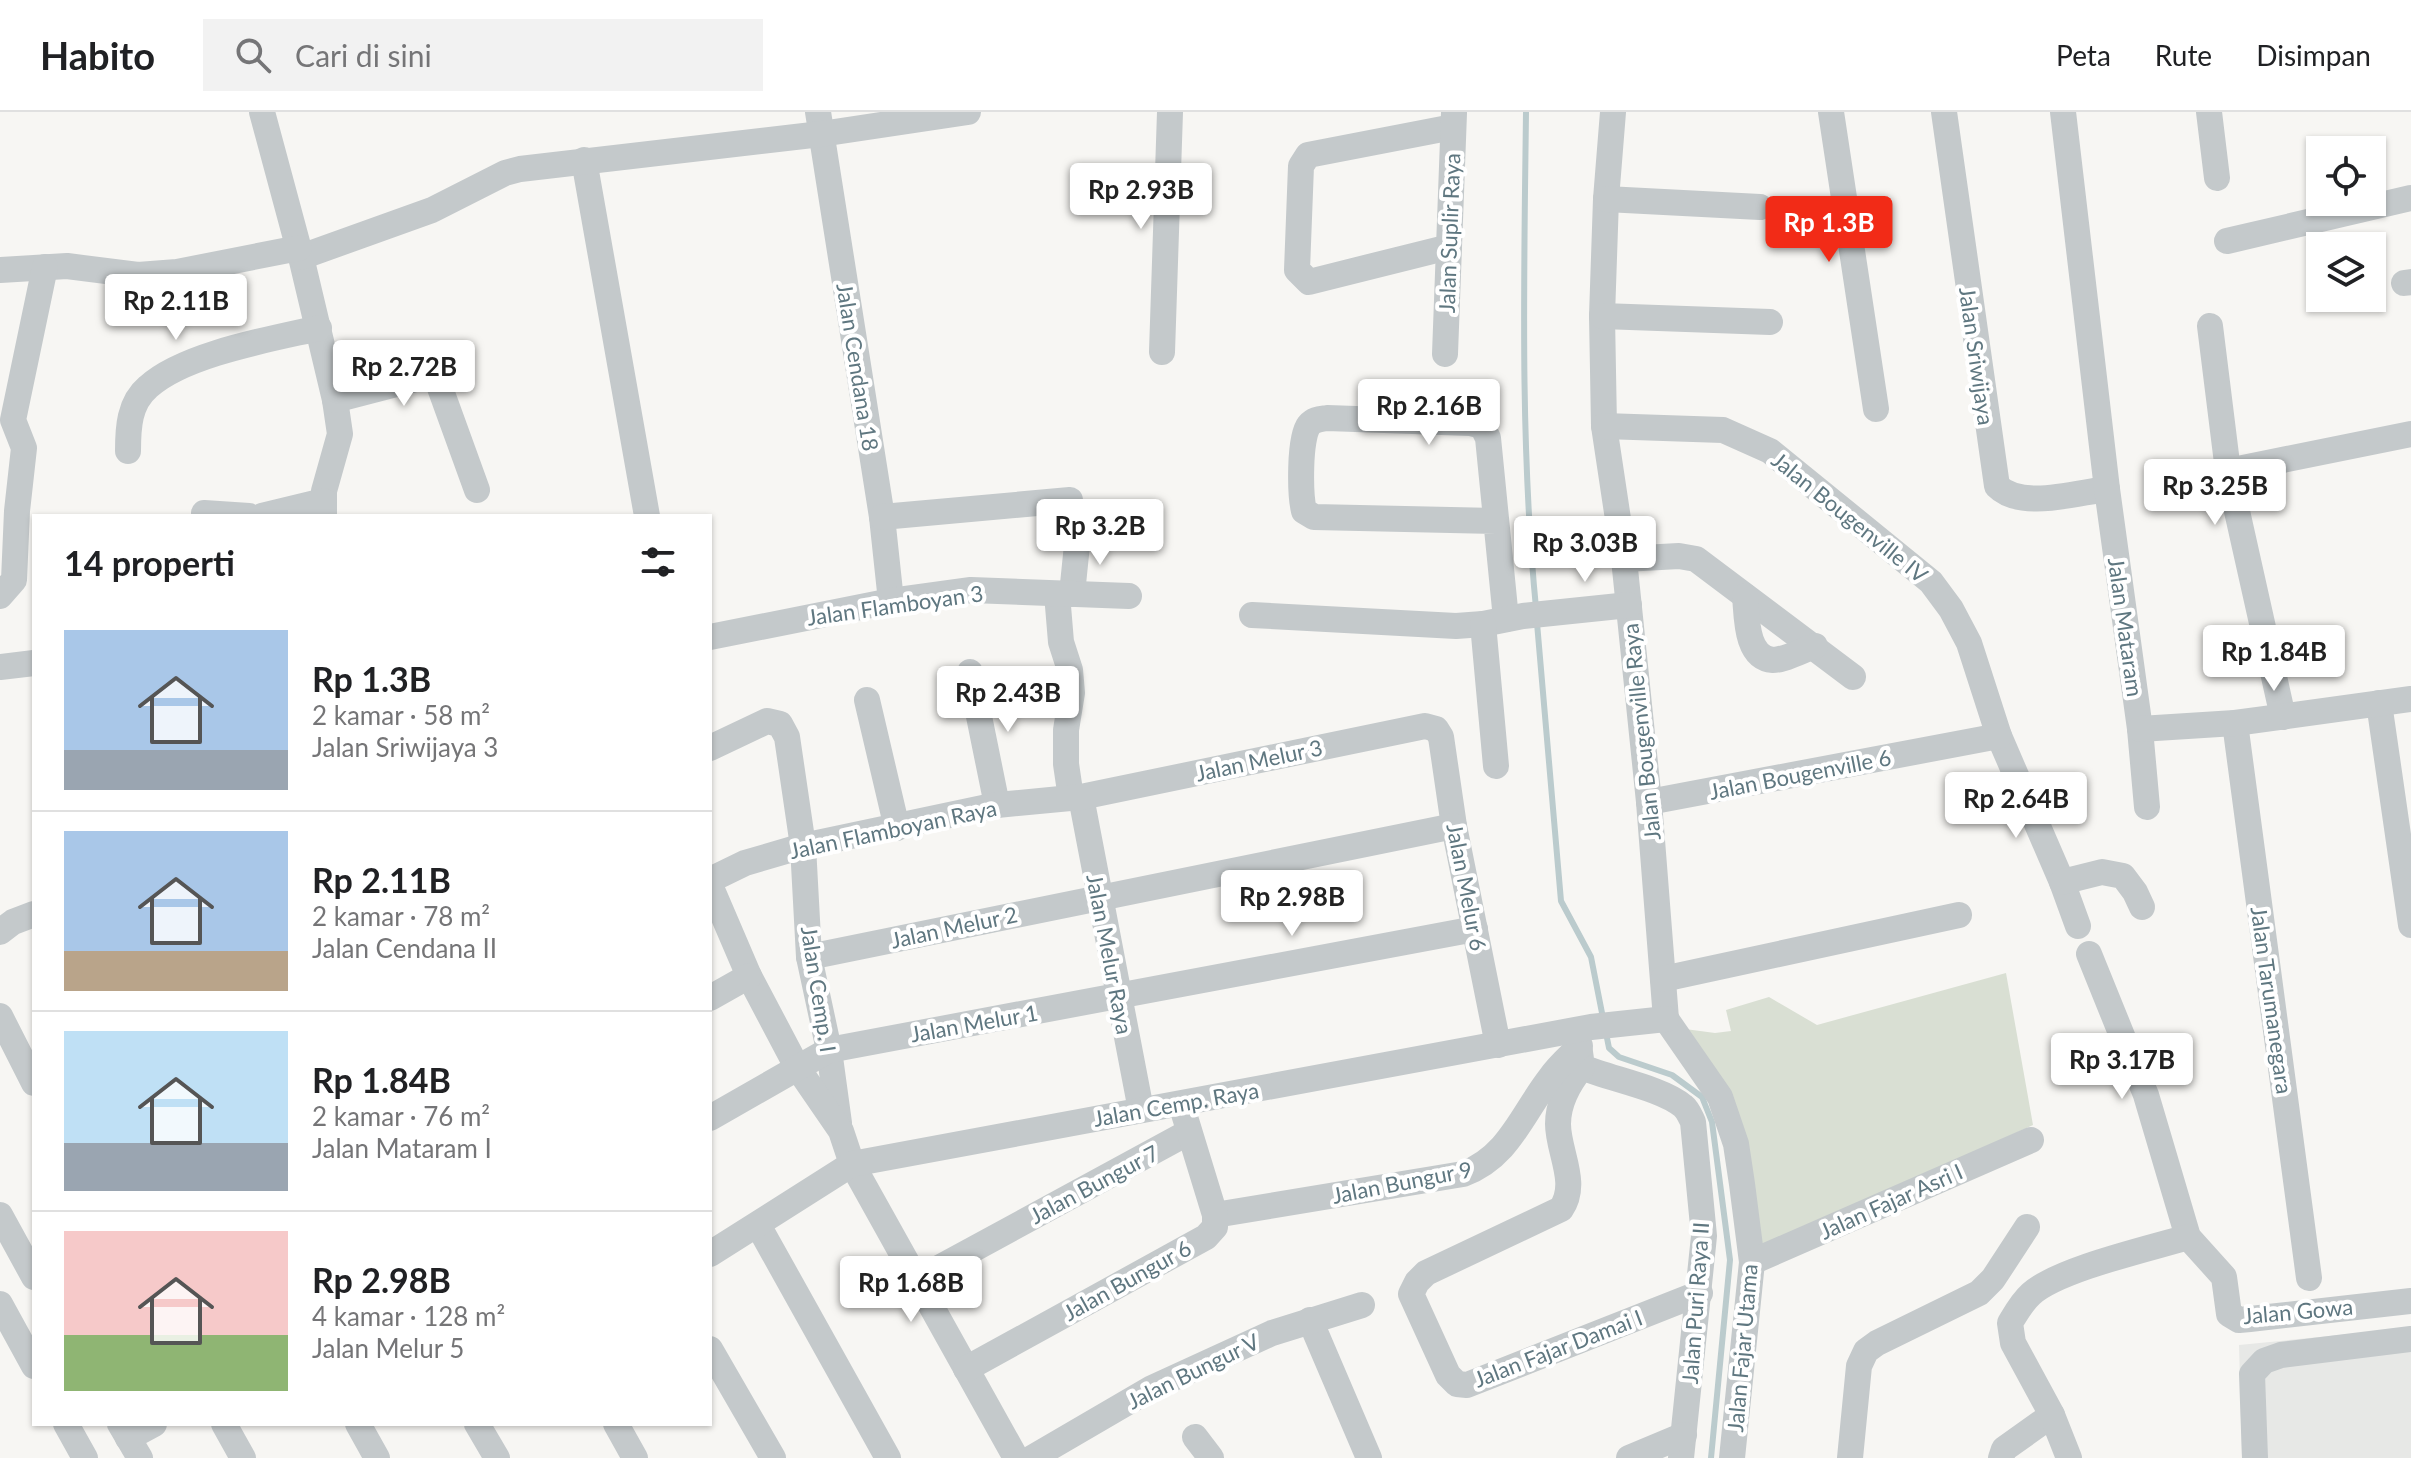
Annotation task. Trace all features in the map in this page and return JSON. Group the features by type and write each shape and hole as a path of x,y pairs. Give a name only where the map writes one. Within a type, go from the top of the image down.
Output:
{"street":[{"path":"262,112 319,328 340,434 327,476 324,508 278,514"},
{"path":"0,270 67,266 138,275 177,272 300,252 432,210 505,173 819,123 968,112"},
{"path":"1162,352 1170,112"},
{"name":"Jalan Bougenville Raya","path":"1613,112 1602,316 1604,426 1629,605 1666,1019"},
{"path":"1831,112 1876,409"},
{"name":"Jalan Sriwijaya","path":"1944,112 1997,486 2005,494 2027,499 2107,489"},
{"name":"Jalan Mataram","path":"2063,112 2107,489 2140,729 2235,723 2411,699"},
{"path":"2209,112 2217,178"},
{"path":"1449,247 1309,282 1297,270 1301,166 1308,155 1453,120"},
{"name":"Jalan Suplir Raya","path":"1445,354 1453,120"},
{"name":"Jalan Cendana 18","path":"819,123 882,517 891,601"},
{"path":"584,160 647,514"},
{"path":"2227,241 2411,198"},
{"path":"1606,199 1760,207"},
{"path":"12,584 24,448 12,423 45,267"},
{"path":"1602,316 1770,322"},
{"path":"2210,326 2228,471 2283,717"},
{"path":"128,451 132,410 146,388 170,372 191,362 265,340 319,328"},
{"path":"335,400 444,369 477,490"},
{"path":"1496,521 1314,517 1304,511 1302,501 1303,446 1307,427 1316,420 1327,418 1482,426 1488,438 1496,521 1515,618 1496,766"},
{"name":"Jalan Bougenville IV","path":"1604,426 1723,430 1770,451 1931,582 1951,609 1969,643 1999,736 2078,926"},
{"path":"2228,471 2411,434"},
{"path":"882,517 1070,500"},
{"path":"204,513 219,514"},
{"name":"Jalan Melur Raya","path":"1078,535 1065,594 1061,642 1070,670 1072,693 1066,730 1066,764 1099,897 1141,1110"},
{"path":"1624,559 1679,556 1696,559 1853,677"},
{"name":"Jalan Flamboyan 3","path":"712,637 891,601 971,590 1129,596"},
{"path":"1745,596 1750,639 1765,658 1776,660 1815,646"},
{"path":"1252,615 1456,626 1629,605"},
{"path":"0,667 32,663"},
{"path":"970,672 997,805"},
{"path":"867,700 897,828"},
{"path":"2379,703 2411,925"},
{"name":"Jalan Cemp. I","path":"712,747 767,721 780,724 787,737 803,846 809,957 829,1050 841,1131 852,1164 1016,1458"},
{"name":"Jalan Tarumanegara","path":"2235,723 2309,1278"},
{"name":"Jalan Melur 3","path":"1076,798 1425,726 1436,729"},
{"name":"Jalan Melur 6","path":"1436,729 1441,737 1454,826 1498,1045"},
{"path":"2140,729 2147,807"},
{"name":"Jalan Bougenville 6","path":"1649,802 1999,736"},
{"name":"Jalan Flamboyan Raya","path":"712,882 745,863 803,846 997,805 1076,798"},
{"name":"Jalan Melur 2","path":"809,957 1454,826"},
{"path":"2062,882 2102,872 2123,876 2142,907"},
{"name":"Jalan Cemp. I","path":"712,888 749,976 797,1067 841,1131"},
{"path":"0,932 13,922 32,915"},
{"path":"1663,979 1959,915"},
{"name":"Jalan Melur 1","path":"712,1117 829,1050 1475,929"},
{"path":"2069,1458 2052,1415 2010,1332 2010,1323 2032,1293 2054,1278 2188,1237 2146,1095 2089,954"},
{"path":"712,997 749,976"},
{"path":"0,1016 32,1079"},
{"name":"Jalan Cemp. Raya","path":"712,1253 852,1164 1498,1045 1583,1042 1622,1022 1666,1019"},
{"name":"Jalan Fajar Utama","path":"1666,1019 1720,1097 1736,1144 1752,1262 1732,1458"},
{"name":"Jalan Bungur 9","path":"1215,1215 1463,1174 1481,1168 1505,1145 1550,1077 1583,1042"},
{"name":"Jalan Puri Raya II","path":"1583,1042 1605,1077 1668,1097 1685,1107 1693,1122 1704,1236 1682,1446"},
{"name":"Jalan Fajar Damai I","path":"1583,1042 1561,1101 1558,1123 1569,1187 1568,1199 1561,1209 1426,1273 1411,1294 1448,1375 1457,1384 1467,1385 1700,1293"},
{"path":"1181,1104 1215,1215"},
{"name":"Jalan Bungur 7","path":"915,1281 1189,1132"},
{"name":"Jalan Fajar Asri I","path":"1752,1262 2031,1140"},
{"path":"0,1215 30,1262"},
{"name":"Jalan Bungur 6","path":"966,1369 1206,1237 1215,1227 1215,1215"},
{"path":"758,1225 888,1458"},
{"path":"1850,1458 1859,1366 1866,1351 1968,1300 1993,1279 2027,1227"},
{"name":"Jalan Gowa","path":"2188,1237 2224,1277 2228,1311 2239,1320 2411,1301"},
{"path":"0,1304 32,1362"},
{"name":"Jalan Bungur V","path":"1032,1458 1152,1388 1272,1333 1362,1305"},
{"path":"1310,1320 1369,1458"},
{"path":"2255,1458 2252,1374 2264,1361 2281,1355 2411,1339"},
{"path":"712,1352 773,1458"},
{"path":"2001,1458 2004,1449 2052,1415"},
{"path":"67,1426 85,1458"},
{"path":"129,1440 151,1426"},
{"path":"225,1426 243,1458"},
{"path":"359,1426 377,1458"},
{"path":"478,1426 497,1458"},
{"path":"617,1426 635,1458"},
{"path":"1629,1458 1682,1446"}],"shaded area":[{"path":"2006,973 2033,1125 1764,1249 1685,1029 1715,1033 1731,1031 1726,1010 1769,997 1817,1025"},
{"path":"2411,1328 2411,1458 2242,1458 2239,1345"}],"waterway":[{"path":"1526,112 1525,422 1536,608"},
{"path":"1537,623 1561,901 1591,957 1603,1018"},
{"path":"1606,1033 1609,1048 1619,1057 1672,1075 1702,1097 1712,1122 1730,1260 1711,1458"}]}
